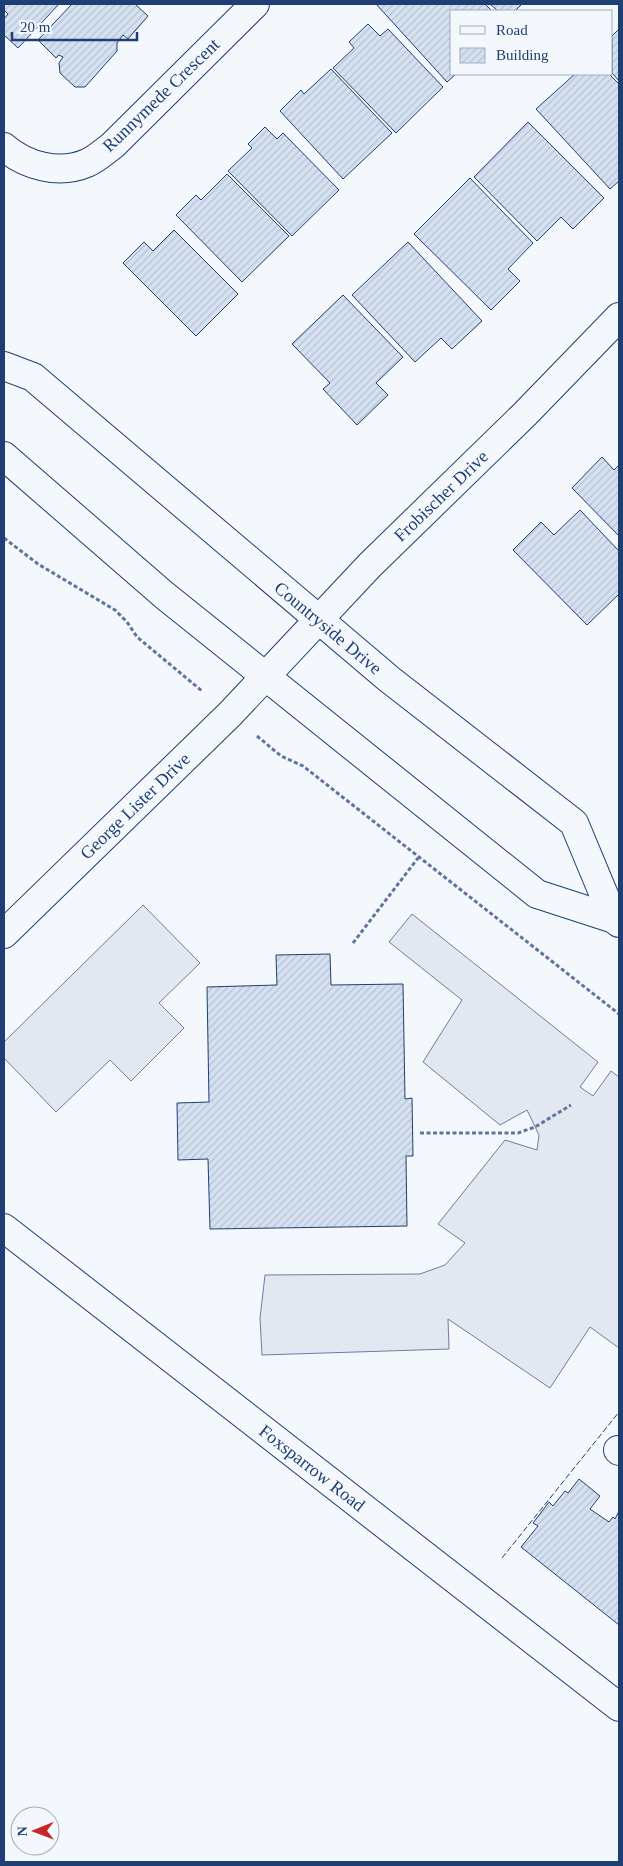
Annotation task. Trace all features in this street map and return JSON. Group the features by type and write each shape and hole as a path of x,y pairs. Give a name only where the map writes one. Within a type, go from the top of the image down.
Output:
{"street":[{"name":"Runnymede Crescent","path":"4,146 10,152 39,167 68,168 88,163 113,146 255,4"},
{"name":"Frobischer Drive","path":"264,677 370,565 518,420 619,317"},
{"name":"Countryside Drive","path":"4,366 33,377 389,679 574,823 617,921"},
{"name":"Countryside Drive","path":"4,456 164,595 537,894 617,921"},
{"name":"George Lister Drive","path":"4,934 230,714 264,677"},
{"name":"Foxsparrow Road","path":"4,1228 619,1707"}],"path":[{"path":"4,538 38,564 115,610 127,622 137,637"},
{"path":"281,756 303,766 619,1014"},
{"path":"352,944 418,858"},
{"path":"420,1133 518,1133 535,1127 571,1105"}],"shaded area":[{"path":"143,905 200,963 159,1003 184,1028 131,1081 110,1060 56,1112 4,1058 4,1042"},
{"path":"412,914 598,1062 580,1087 593,1096 611,1071 619,1077 619,1348 590,1327 550,1388 448,1319 449,1349 262,1355 260,1318 265,1275 420,1274 445,1265 465,1243 438,1224 505,1140 537,1150 539,1135 527,1110 500,1125 423,1062 462,1000 389,942"}],"building":[{"path":"4,4 59,4 18,48 4,35 4,19 8,14 4,10"},
{"path":"72,4 135,4 148,16 128,39 123,35 117,43 117,51 85,87 75,87 60,73 59,63 63,57 59,55 56,58 38,40"},
{"path":"376,4 485,4 491,10 450,10 450,75 455,75 447,82"},
{"path":"490,4 522,4 516,10 497,10"},
{"path":"368,24 380,36 388,29 443,87 396,133 333,68 354,48 349,42"},
{"path":"619,29 619,81 613,74 613,35"},
{"path":"331,69 392,133 343,179 280,111 301,90 304,94"},
{"path":"574,75 610,75 619,84 619,181 610,189 536,109"},
{"path":"528,122 604,198 573,229 561,217 537,241 474,177"},
{"path":"265,127 277,139 283,133 339,190 292,236 228,171 252,148 248,144"},
{"path":"227,174 289,236 242,282 176,215 196,195 201,200"},
{"path":"470,178 533,243 508,269 520,281 491,310 414,234"},
{"path":"174,230 238,294 196,336 123,263 144,242 153,251"},
{"path":"408,242 482,321 452,349 441,338 415,362 352,295"},
{"path":"343,295 403,357 376,383 388,395 357,425 323,389 330,383 292,344"},
{"path":"602,457 614,470 619,465 619,536 572,488"},
{"path":"580,510 619,551 619,594 587,625 513,550 541,522 554,535"},
{"path":"330,954 331,985 403,984 405,1099 412,1098 413,1156 406,1156 407,1226 210,1229 208,1159 178,1160 177,1103 209,1102 207,987 277,985 276,955"},
{"path":"579,1479 600,1496 590,1509 609,1522 613,1517 615,1519 619,1511 619,1625 521,1547 538,1526 533,1523 549,1502 553,1506 565,1491 568,1493"}],"fence":[{"path":"502,1558 619,1412"}]}
